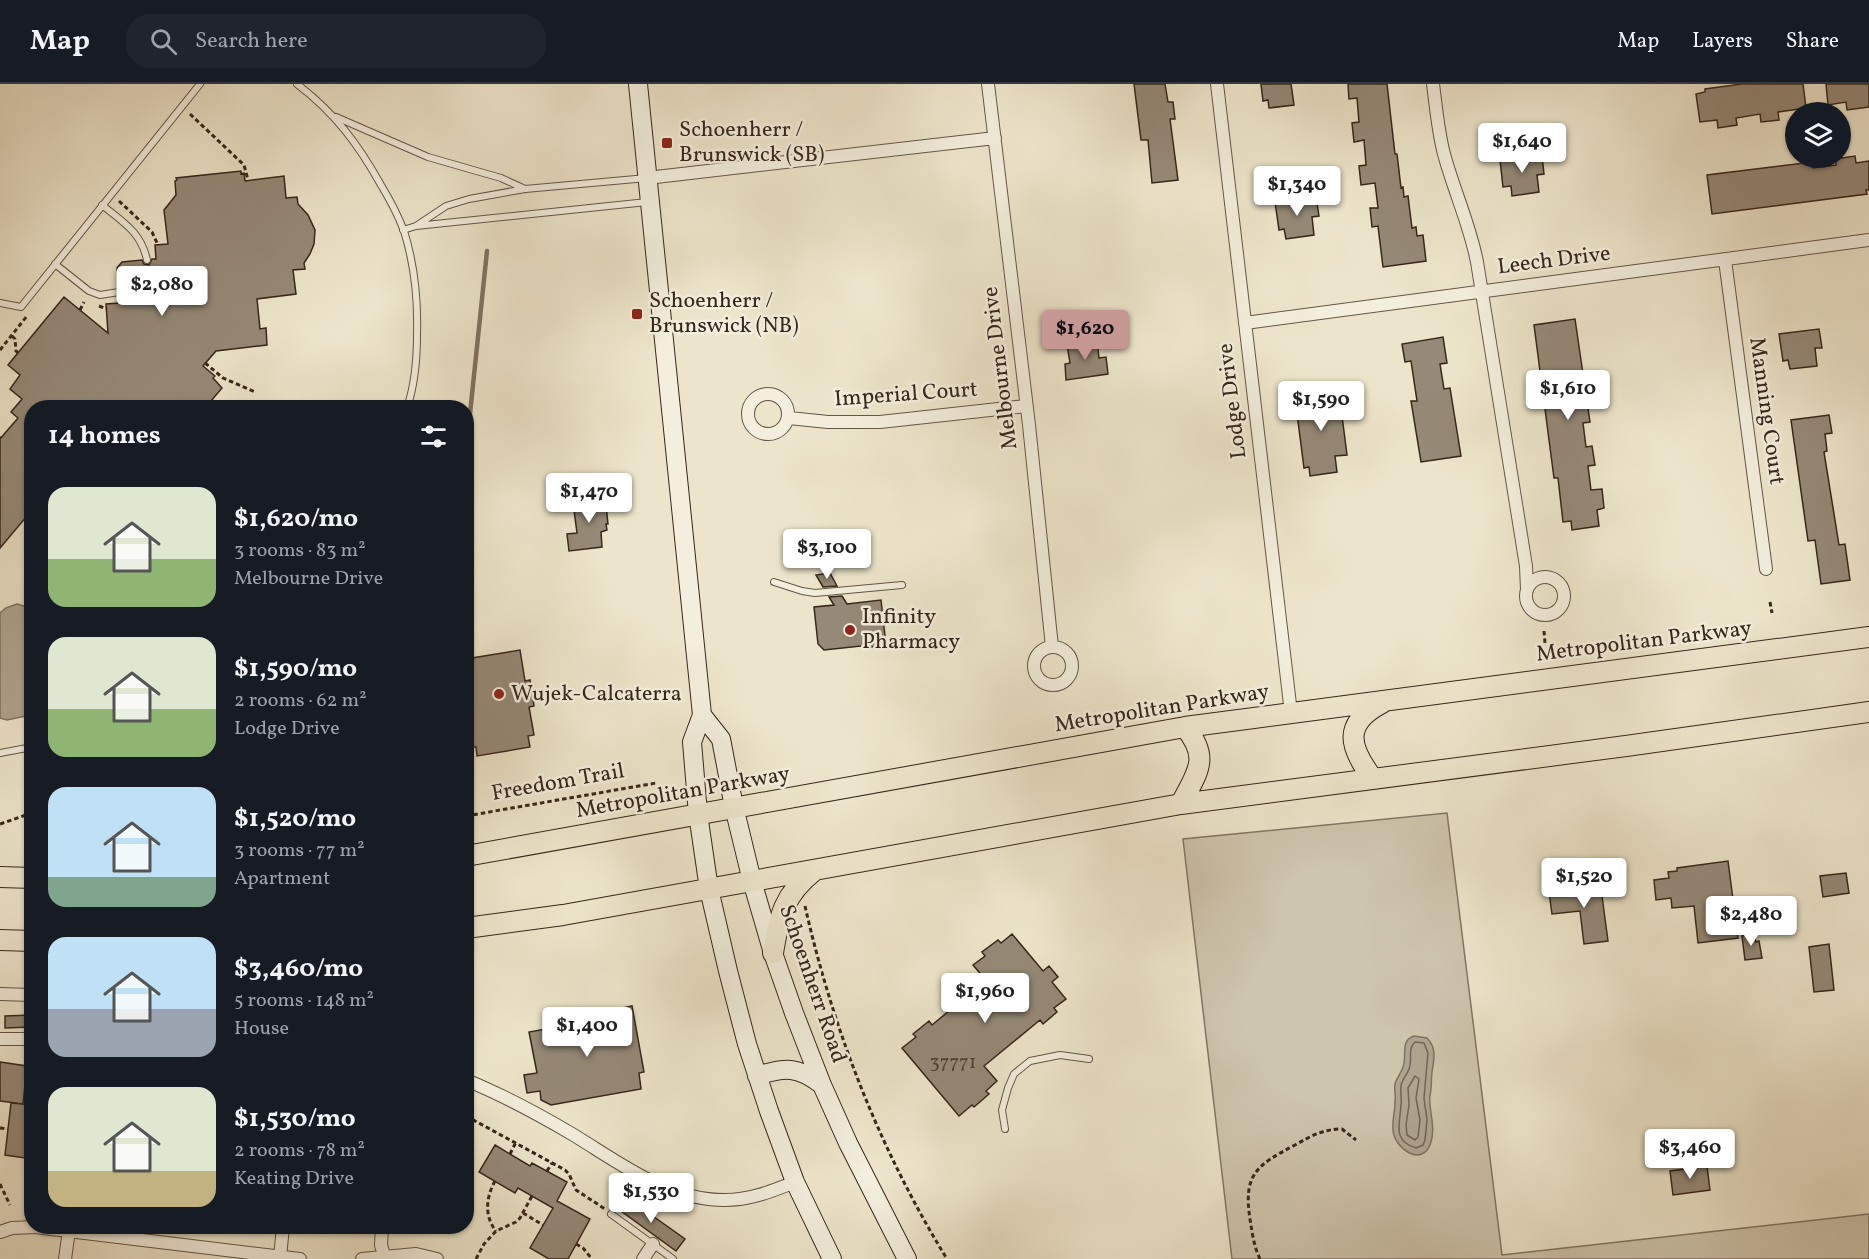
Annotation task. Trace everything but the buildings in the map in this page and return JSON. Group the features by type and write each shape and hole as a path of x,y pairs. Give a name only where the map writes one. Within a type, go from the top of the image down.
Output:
{"main road":[{"path":"638,84 702,715 692,742 698,814 709,889 737,1010 757,1076 795,1182 832,1259"},
{"name":"Metropolitan Parkway","path":"474,855 1185,727 1869,638"},
{"path":"1373,779 1356,752 1353,742 1354,731 1359,720 1367,711 1387,700"},
{"path":"474,927 563,915 1181,804 1617,748 1869,712"},
{"name":"Schoenherr Road","path":"702,715 721,739 734,807 752,881 773,953 794,1013 822,1085 865,1180 907,1259"},
{"path":"1181,804 1193,782 1200,762 1198,746 1185,727"},
{"path":"773,953 777,925 787,901 802,880 816,870"},
{"path":"0,877 24,878"},
{"path":"0,940 24,941"},
{"path":"757,1076 781,1069 790,1069 810,1076 822,1085"}],"street":[{"name":"Melbourne Drive","path":"988,84 1052,647"},
{"name":"Lodge Drive","path":"1216,84 1291,713"},
{"path":"1433,84 1444,154 1474,245 1526,566 1527,602 1535,612 1548,615 1554,613 1562,604 1563,592 1557,582 1536,574 1526,566"},
{"path":"647,178 995,138"},
{"name":"Leech Drive","path":"1245,323 1869,240"},
{"name":"Manning Court","path":"1725,260 1766,568"},
{"name":"Imperial Court","path":"789,418 828,422 880,422 1026,406"},
{"path":"1527,590 1534,580 1546,577"},
{"path":"0,994 24,995"},
{"path":"0,1039 24,1039"},
{"path":"474,1084 538,1114 638,1175 669,1190 702,1198 736,1200 761,1195 795,1182"},
{"path":"0,1232 24,1227"},
{"path":"64,1234 65,1259"},
{"path":"102,1234 300,1259"},
{"path":"283,1234 284,1258"},
{"path":"382,1234 381,1245 385,1257"},
{"path":"643,1259 653,1244"},
{"path":"362,1259 416,1254 437,1259"}],"lane":[{"path":"0,303 21,307 200,84"},
{"path":"297,84 334,116 362,151 392,204 403,230 410,255 417,316 417,363 409,400"},
{"path":"334,116 428,158 501,178 525,189"},
{"path":"416,226 446,206 469,199 525,189 647,178"},
{"path":"403,230 416,226 650,201"},
{"path":"102,205 131,229 140,240 147,260"},
{"path":"56,264 89,291 100,295 119,292"},
{"path":"774,582 816,593 902,585"},
{"path":"0,753 24,748"},
{"path":"1005,1129 1002,1110 1014,1074 1030,1061 1060,1055 1089,1059"},
{"path":"610,1212 673,1259"}],"path":[{"path":"181,107 244,165 248,180"},
{"path":"120,201 152,232 159,245"},
{"path":"80,310 84,302"},
{"path":"95,305 107,309"},
{"path":"0,350 33,310"},
{"path":"12,336 15,339 18,353"},
{"path":"205,363 223,378 255,392"},
{"path":"1770,602 1772,614"},
{"path":"1544,631 1545,643"},
{"name":"Freedom Trail","path":"474,815 656,783"},
{"path":"0,824 24,816"},
{"path":"804,900 828,990 855,1074 898,1171 922,1219 946,1259"},
{"path":"474,1120 569,1174 576,1190 610,1212"},
{"path":"0,1128 8,1129"},
{"path":"1260,1259 1252,1231 1248,1203 1249,1184 1256,1171 1274,1156 1328,1129 1342,1129 1356,1140"},
{"path":"510,1154 516,1142"},
{"path":"547,1171 552,1163"},
{"path":"495,1181 490,1190 488,1204 490,1220 496,1231"},
{"path":"0,1184 10,1204"},
{"path":"476,1259 484,1244 496,1231 516,1222 532,1196"},
{"path":"523,1213 543,1225"},
{"path":"576,1244 583,1248 592,1259"}],"shaded area":[{"path":"1447,813 1502,1255 1869,1214 1869,1259 1232,1259 1183,839"}],"water":[{"path":"17,604 24,606 24,716 7,720 0,718 0,613"},
{"path":"1414,1036 1427,1038 1434,1054 1430,1101 1432,1139 1426,1151 1415,1155 1398,1143 1393,1126 1395,1084 1403,1066 1407,1041"}],"waterway":[{"path":"471,400 487,251"}],"place":[{"name":"Schoenherr / Brunswick (SB)","path":"667,143"},
{"name":"Schoenherr / Brunswick (NB)","path":"637,314"},
{"name":"Infinity Pharmacy","path":"850,630"},
{"name":"Wujek-Calcaterra","path":"499,694"}]}
